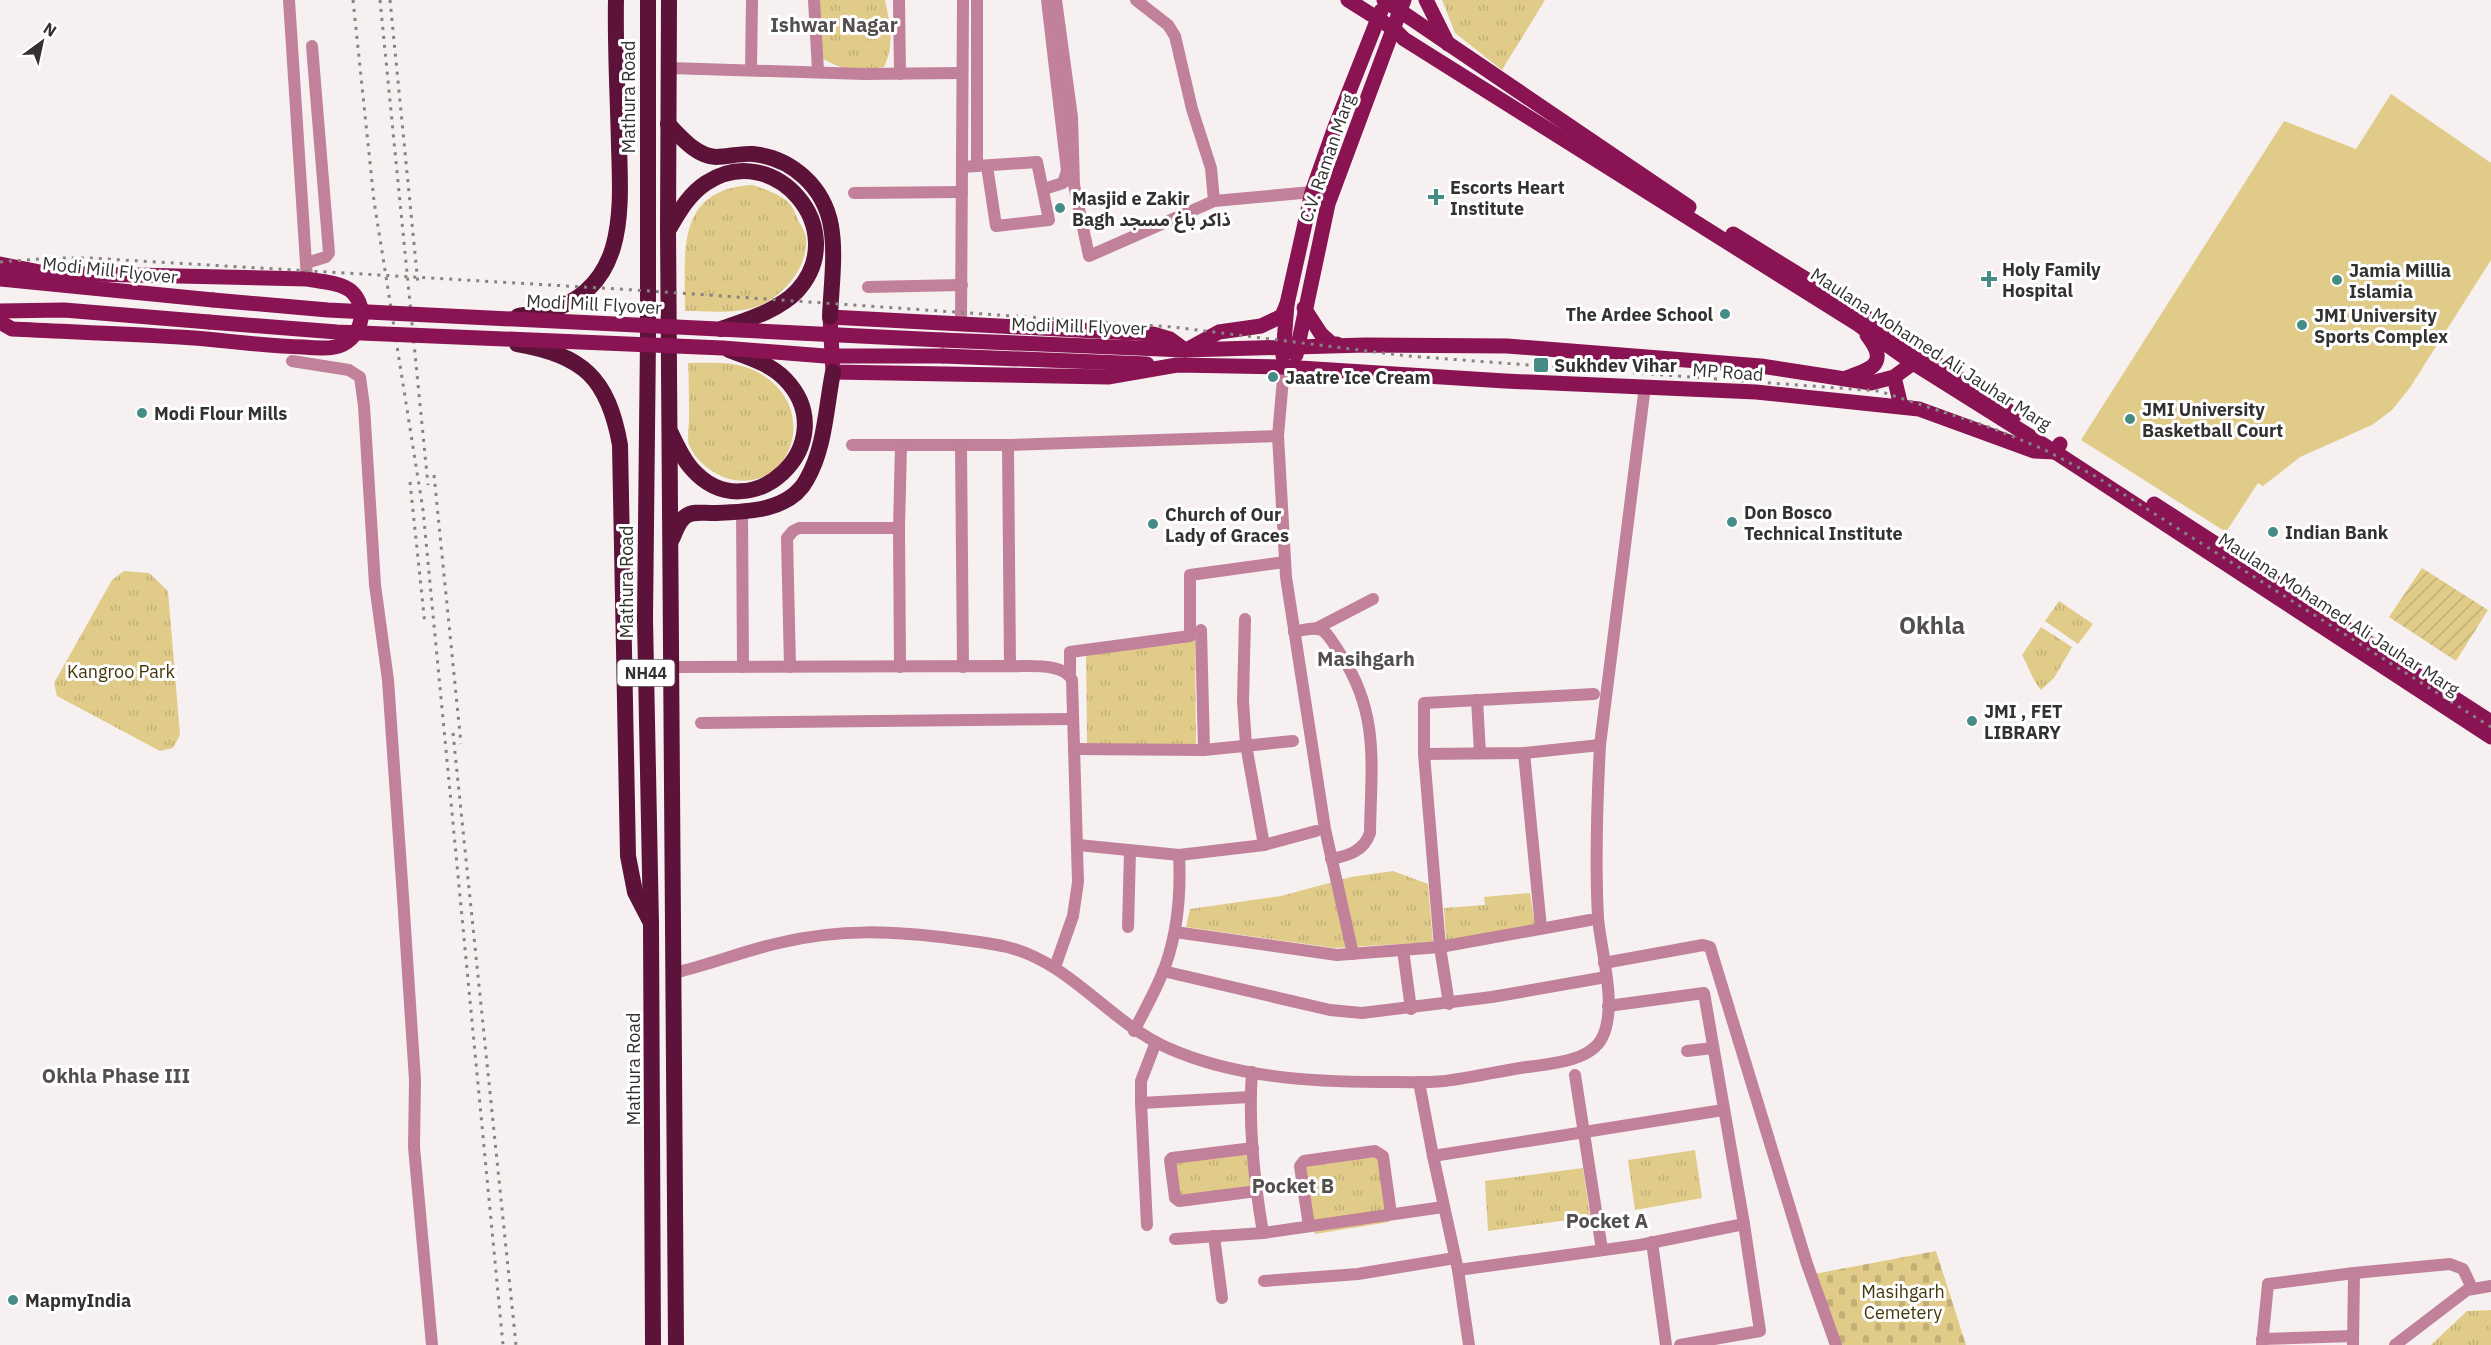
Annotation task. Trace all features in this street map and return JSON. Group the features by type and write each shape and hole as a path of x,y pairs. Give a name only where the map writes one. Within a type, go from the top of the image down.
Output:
{"highway":[{"path":"502,319 549,311 566,304 594,282 613,251 621,206 616,0"},
{"name":"Mathura Road","path":"648,0 645,619 651,924 654,1345"},
{"name":"NH44","path":"669,0 668,229 676,1345"},
{"path":"668,124 690,146 704,154 718,157 750,154 771,158 791,166 814,188 825,206 831,226 830,317"},
{"path":"668,229 693,193 719,176 751,172 773,178 793,190 811,217 815,232 814,255 807,278 797,291 772,309 721,329"},
{"path":"486,339 534,347 575,361 596,381 615,416 620,445 628,856 635,892 651,924"},
{"path":"670,430 693,470 716,487 728,490 752,490 774,481 792,465 802,443 804,432 802,408 792,386 774,370 723,348"},
{"path":"671,544 678,524 690,513 776,506 793,497 807,481 818,456 832,372"}],"main road":[{"name":"Maulana Mohamed Ali Jauhar Marg","path":"1348,0 1379,19 1404,39 1859,326 1916,357"},
{"name":"Maulana Mohamed Ali Jauhar Marg","path":"1384,0 1402,6 1449,46 1916,357 2400,670 2491,722"},
{"name":"C.V. Raman Marg","path":"1289,367 1287,304 1312,192 1335,127 1379,19 1384,0"},
{"path":"1426,0 1449,46"},
{"name":"C.V. Raman Marg","path":"1290,347 1304,308 1331,194 1402,6"},
{"path":"0,274 25,269 45,273 307,279 341,285 359,302 362,314 360,326 354,337 345,345 333,348 276,347 195,339 12,329 0,322"},
{"name":"Modi Mill Flyover","path":"0,274 66,285 316,309 858,337 1117,355 1177,365"},
{"path":"1177,365 1108,377 832,372 830,317 1153,334 1170,339 1185,350 1219,332 1261,326 1282,316 1287,304"},
{"path":"1304,308 1321,334 1332,344 1365,345"},
{"name":"Modi Mill Flyover","path":"0,311 64,310 337,332 723,348 825,356 1117,355 1185,350 1290,347"},
{"path":"1840,380 1873,366 1878,356 1877,347 1859,326"},
{"name":"MP Road","path":"1290,347 1507,346 1761,366 1871,383 1894,377 1916,357"},
{"name":"MP Road","path":"1177,365 1289,367 1496,381 1756,392 1919,409 2034,451 2057,448"},
{"path":"1894,377 1901,406"},
{"name":"Maulana Mohamed Ali Jauhar Marg","path":"2400,670 2491,737"}],"street":[{"path":"289,0 307,279"},
{"path":"751,69 752,0"},
{"path":"814,0 818,71"},
{"path":"899,0 900,74"},
{"path":"961,324 963,0"},
{"path":"962,167 982,166 1037,162 1049,220 996,226 982,166 978,0"},
{"path":"1044,189 1064,183 1067,171 1047,0"},
{"path":"1056,0 1072,117 1074,185 1089,256 1214,201 1312,192 1331,194"},
{"path":"1136,0 1168,25 1175,36 1192,109 1210,168 1214,201"},
{"path":"292,50 312,48 329,253 326,257 306,263"},
{"path":"669,68 900,74 961,73"},
{"path":"854,193 962,192"},
{"path":"868,287 962,285"},
{"path":"292,361 350,370 360,377 375,585 388,680 415,1080 414,1148 432,1345"},
{"path":"1289,367 1278,436 1285,562 1331,860 1353,954"},
{"path":"674,973 777,943 826,934 875,931 1008,947 1055,968 1134,1031 1156,1042 1194,1059 1278,1077 1337,1082 1445,1081 1545,1064 1582,1055 1594,1048 1603,1035 1608,1006 1599,918 1597,792 1600,746 1645,386"},
{"path":"852,445 961,446 1278,436"},
{"path":"1008,445 1010,666"},
{"path":"900,667 901,446"},
{"path":"961,446 963,666"},
{"path":"742,510 743,667"},
{"path":"789,667 787,538 789,534 799,528 899,528"},
{"path":"1055,968 1073,916 1077,882 1078,845 1070,652 1191,636 1190,575 1285,562"},
{"path":"1294,632 1317,628 1373,599"},
{"path":"1245,619 1243,701 1246,745 1264,845"},
{"path":"1317,628 1329,637 1352,671 1365,704 1371,731 1370,833 1367,842 1358,851 1331,860"},
{"path":"1201,630 1204,750"},
{"path":"672,667 1010,666 1058,669 1070,676"},
{"path":"1449,1004 1440,947 1424,754 1424,703 1594,694"},
{"path":"1477,700 1479,753"},
{"path":"701,723 1073,719"},
{"path":"1074,749 1204,750 1293,741"},
{"path":"1424,754 1524,753 1600,746"},
{"path":"1524,753 1541,928"},
{"path":"1078,845 1179,855 1264,845 1316,831"},
{"path":"1128,927 1130,851"},
{"path":"1134,1031 1163,971 1175,932 1180,886 1179,855"},
{"path":"1175,932 1337,955 1440,947 1590,920"},
{"path":"1604,963 1703,945 1711,949 1806,1264 1836,1345"},
{"path":"1403,950 1411,1009"},
{"path":"1163,971 1330,1010 1362,1013 1449,1004 1606,977"},
{"path":"1608,1006 1703,992 1744,1224 1760,1331 1680,1345"},
{"path":"1147,1225 1141,1081 1156,1042"},
{"path":"1687,1051 1713,1048"},
{"path":"1252,1072 1250,1096 1253,1148 1263,1233"},
{"path":"1575,1075 1602,1250"},
{"path":"1419,1082 1432,1156 1457,1264 1468,1345"},
{"path":"1141,1103 1250,1096"},
{"path":"1432,1156 1723,1110"},
{"path":"1253,1148 1170,1160 1175,1198 1179,1201 1257,1191"},
{"path":"1309,1226 1300,1166 1304,1161 1375,1151 1383,1156 1391,1214"},
{"path":"1175,1239 1263,1233 1443,1207"},
{"path":"1264,1281 1602,1250 1744,1224"},
{"path":"1214,1236 1222,1298"},
{"path":"1652,1242 1666,1345"},
{"path":"2354,1273 2353,1341 2262,1342 2268,1284 2354,1273 2450,1264 2459,1266 2466,1273 2472,1288"},
{"path":"2395,1345 2472,1288 2491,1286"}],"green space":[{"path":"815,0 885,0 890,26 890,51 884,67 844,68 820,57"},
{"path":"1442,0 1545,0 1502,70 1455,33"},
{"name":"JMI University Sports Complex","path":"2391,94 2491,163 2491,260 2409,389 2392,410 2372,425 2300,457 2263,486 2258,483 2226,532 2081,440 2284,121 2356,149"},
{"path":"753,185 783,198 794,210 806,237 804,258 800,268 780,293 763,304 744,310 724,312 685,311 686,246 690,227 697,211 709,198 728,189"},
{"path":"688,363 744,366 775,385 789,404 793,425 790,446 781,463 765,476 745,481 721,476 695,455 688,439"},
{"path":"2422,568 2488,610 2456,661 2389,617"},
{"name":"Kangroo Park","path":"124,571 149,573 168,591 180,735 173,748 160,751 57,696 54,683 112,580"},
{"path":"2059,601 2093,624 2078,644 2045,621"},
{"path":"2041,627 2072,647 2054,678 2041,690 2022,655"},
{"path":"1195,633 1196,746 1087,744 1086,650"},
{"path":"1393,871 1428,884 1433,942 1334,948 1186,927 1190,909 1281,896 1351,877"},
{"path":"1530,893 1535,924 1446,941 1444,908 1485,905 1484,897"},
{"path":"1256,1149 1258,1190 1179,1198 1172,1160"},
{"path":"1695,1150 1702,1198 1635,1210 1628,1160"},
{"path":"1379,1154 1389,1222 1315,1234 1304,1165"},
{"path":"1583,1168 1590,1217 1488,1231 1485,1181"},
{"name":"Masihgarh Cemetery","path":"1936,1251 1966,1345 1839,1345 1814,1274"},
{"path":"2491,1310 2491,1345 2431,1345 2467,1311"}],"railway":[{"path":"353,0 374,201 423,510 503,1345"},
{"path":"380,0 428,485"},
{"path":"390,0 418,284"},
{"path":"0,262 89,258 635,290 1173,327 1408,356 1879,391 1992,428 2043,449 2095,476 2491,727"},
{"path":"434,475 461,744"},
{"path":"410,482 425,625"},
{"path":"453,733 516,1345"}],"place":[{"name":"Escorts Heart Institute","path":"1436,197"},
{"name":"Masjid e Zakir Bagh ذاکر باغ مسجد","path":"1060,208"},
{"name":"Holy Family Hospital","path":"1989,279"},
{"name":"Jamia Millia Islamia","path":"2337,280"},
{"name":"The Ardee School","path":"1725,314"},
{"name":"JMI University Sports Complex","path":"2302,325"},
{"name":"Sukhdev Vihar","path":"1541,365"},
{"name":"Jaatre Ice Cream","path":"1273,377"},
{"name":"Modi Flour Mills","path":"142,413"},
{"name":"JMI University Basketball Court","path":"2130,419"},
{"name":"Don Bosco Technical Institute","path":"1732,522"},
{"name":"Church of Our Lady of Graces","path":"1153,524"},
{"name":"Indian Bank","path":"2273,532"},
{"name":"JMI , FET LIBRARY","path":"1972,721"},
{"name":"MapmyIndia","path":"13,1300"}],"district":[{"name":"Ishwar Nagar","path":"834,24"},
{"name":"Okhla","path":"1932,625"},
{"name":"Masihgarh","path":"1366,658"},
{"name":"Okhla Phase III","path":"116,1075"},
{"name":"Pocket B","path":"1293,1185"},
{"name":"Pocket A","path":"1607,1220"}]}
